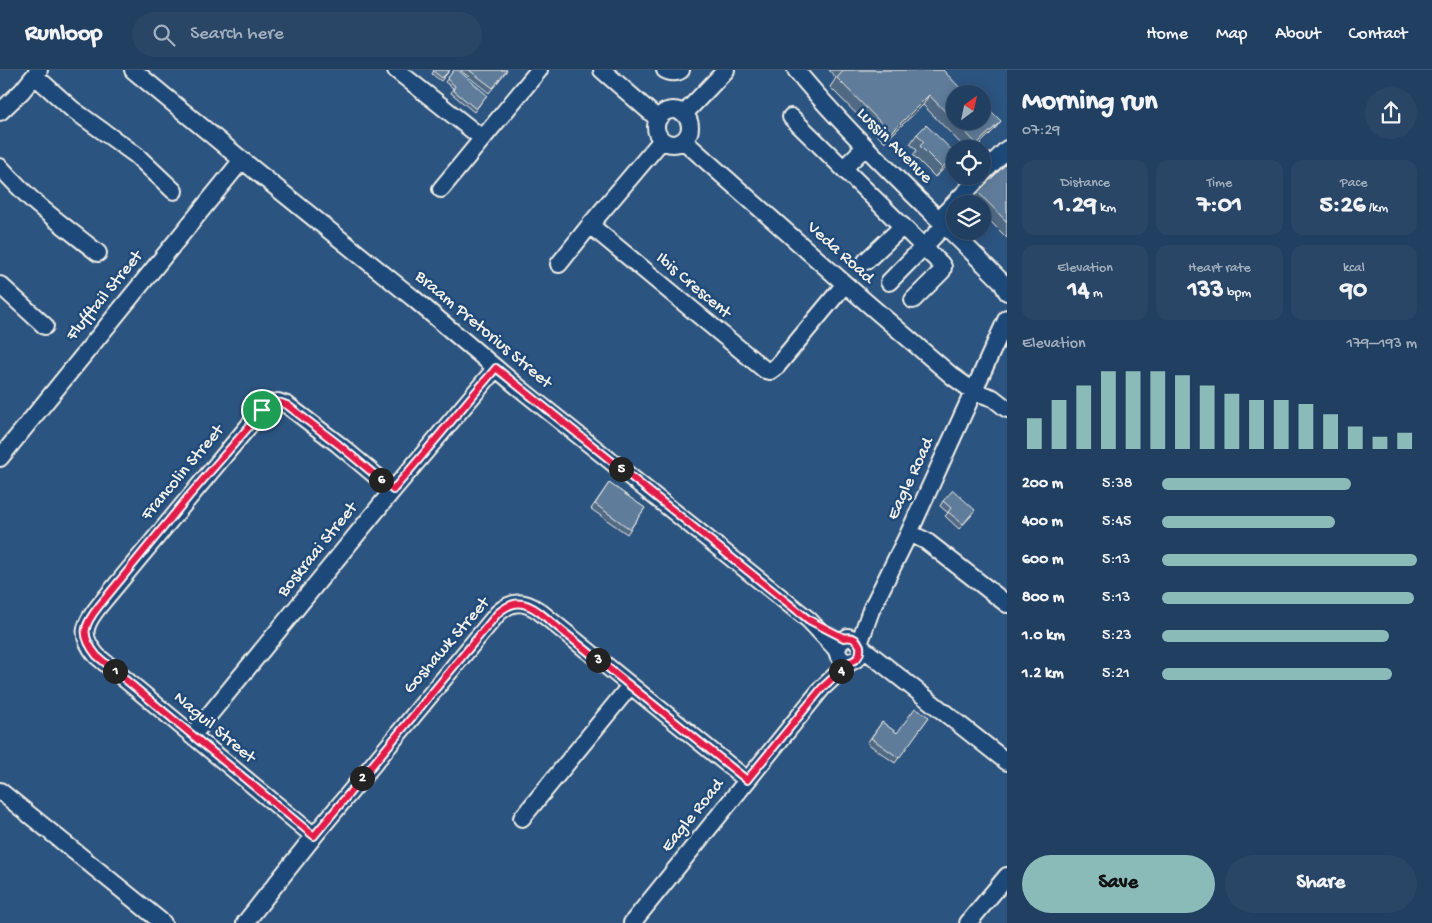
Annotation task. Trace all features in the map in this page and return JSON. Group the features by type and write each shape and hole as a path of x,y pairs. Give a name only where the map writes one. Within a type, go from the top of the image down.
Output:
{"street":[{"name":"Braam Pretorius Street","path":"133,70 496,368 809,620 849,649 889,670 1007,762"},
{"path":"396,70 482,138"},
{"path":"441,189 539,70"},
{"path":"602,70 658,119"},
{"path":"665,70 672,72 681,70"},
{"path":"684,114 726,70"},
{"name":"Lussin Avenue","path":"796,70 813,92 865,147 988,267 1001,281 1007,292"},
{"path":"0,112 22,91 37,73 72,109 136,155 174,191"},
{"path":"671,110 678,111 688,119 690,133 679,144 667,144 656,131 658,119 662,114 671,110"},
{"path":"791,117 941,264 942,271 913,300"},
{"path":"558,264 662,140"},
{"name":"Veda Road","path":"684,141 952,376 973,391 993,398 1007,409"},
{"path":"844,168 865,147"},
{"path":"991,166 1007,149"},
{"name":"Flufftail Street","path":"0,458 242,160"},
{"path":"0,167 40,207 98,253"},
{"path":"889,282 924,246 973,185"},
{"name":"Ibis Crescent","path":"590,225 765,370 770,371 777,366 845,284"},
{"path":"866,261 903,226"},
{"path":"0,285 45,326"},
{"path":"973,391 1007,318"},
{"name":"Boskraai Street","path":"192,736 393,490 496,368"},
{"name":"Eagle Road","path":"632,923 822,688 849,649 871,610 909,533 973,391"},
{"name":"Francolin Street","path":"90,648 85,636 88,622 92,615 266,407 274,403 282,403 301,415 393,490"},
{"path":"909,533 926,540 1007,604"},
{"name":"Goshawk Street","path":"245,923 314,836 498,613 513,604 522,603 532,607 747,780"},
{"name":"Naguil Street","path":"90,648 192,736 314,836"},
{"path":"522,818 630,686"},
{"path":"0,791 163,923"},
{"path":"968,923 1007,876"}],"building":[{"path":"434,70 450,70 442,78"},
{"path":"454,70 458,70 487,95 476,109 453,90 455,86 447,79"},
{"path":"469,70 507,70 493,88"},
{"path":"844,70 943,70 957,85 946,85 946,112 929,95 891,133 837,78"},
{"path":"991,111 1001,121 981,140 973,140 963,130 991,130"},
{"path":"926,125 946,144 946,164 942,168 920,146 924,142 917,134"},
{"path":"1007,163 1007,222 991,205 991,195 981,195 978,192 985,185 991,185 991,179"},
{"path":"609,483 645,508 630,529 595,504"},
{"path":"953,490 975,510 963,524 948,512 951,508 943,501"},
{"path":"915,708 929,717 899,758 871,738 882,722 897,733"}],"route":[{"path":"496,368 809,620 844,638 856,639 860,646 859,656 822,688 747,780 539,612 527,604 513,604 498,613 314,836 97,656 90,648 85,636 88,622 99,606 262,410 278,402 287,405 393,490 496,368"}]}
